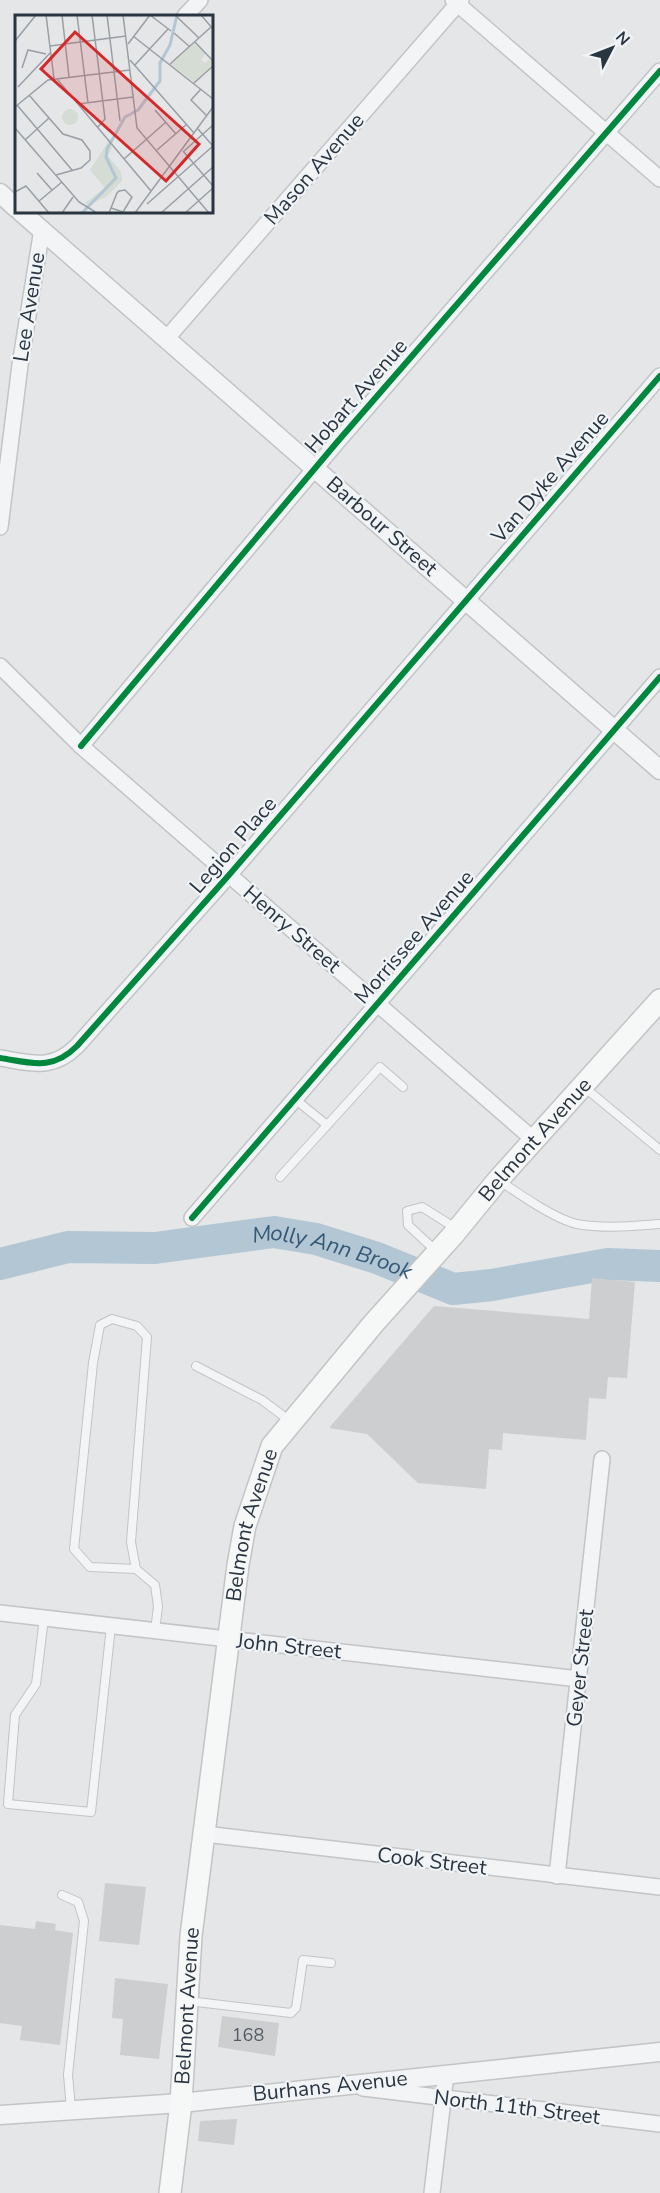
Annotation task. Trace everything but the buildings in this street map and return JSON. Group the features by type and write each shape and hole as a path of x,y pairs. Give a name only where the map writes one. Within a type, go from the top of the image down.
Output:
{"main road":[{"name":"Belmont Avenue","path":"170,2193 181,2103 191,1936 238,1565 244,1526 272,1446 374,1323 456,1232 498,1180 660,1000"}],"street":[{"path":"186,15 200,0"},
{"path":"458,1 660,179"},
{"name":"Mason Avenue","path":"167,338 458,1"},
{"name":"Hobart Avenue","path":"81,746 316,468 660,71"},
{"path":"0,193 15,207"},
{"name":"Barbour Street","path":"22,213 660,770"},
{"name":"Lee Avenue","path":"0,527 20,365 42,229"},
{"name":"Van Dyke Avenue","path":"465,599 660,376"},
{"name":"Legion Place","path":"0,1058 44,1065 67,1056 229,875 465,599"},
{"name":"Henry Street","path":"0,666 81,746 534,1140"},
{"name":"Morrissee Avenue","path":"192,1218 660,676"},
{"name":"Geyer Street","path":"557,1876 602,1459"},
{"name":"John Street","path":"0,1613 579,1679"},
{"name":"Cook Street","path":"205,1834 660,1887"},
{"name":"Burhans Avenue","path":"0,2115 181,2103 660,2052"},
{"path":"432,2193 446,2074"},
{"name":"North 11th Street","path":"339,2085 660,2124"}],"lane":[{"path":"280,1177 380,1067 403,1088"},
{"path":"582,1086 660,1150"},
{"path":"296,1100 327,1125"},
{"path":"498,1180 532,1203 574,1223 612,1228 660,1224"},
{"path":"438,1252 408,1225 407,1211 422,1207 456,1232"},
{"path":"136,1569 131,1542 147,1338 137,1326 112,1318 100,1325 93,1363 74,1549 90,1567 136,1569 155,1585 158,1606 155,1631"},
{"path":"196,1366 262,1400 291,1422"},
{"path":"44,1618 36,1684 15,1715 8,1804 91,1812 111,1626"},
{"path":"62,1895 78,1902 84,1921 68,2075 71,2110"},
{"path":"188,2001 291,2013 296,2008 303,1960 331,1963"}],"waterway":[{"name":"Molly Ann Brook","path":"0,1264 68,1247 155,1248 274,1232 316,1239 377,1258 453,1289 492,1285 608,1264 660,1266"}],"cycle path":[{"path":"81,746 338,441 660,71"},
{"path":"0,1058 32,1063 50,1062 68,1054 77,1046 229,875 660,376"},
{"path":"192,1218 660,677"}]}
